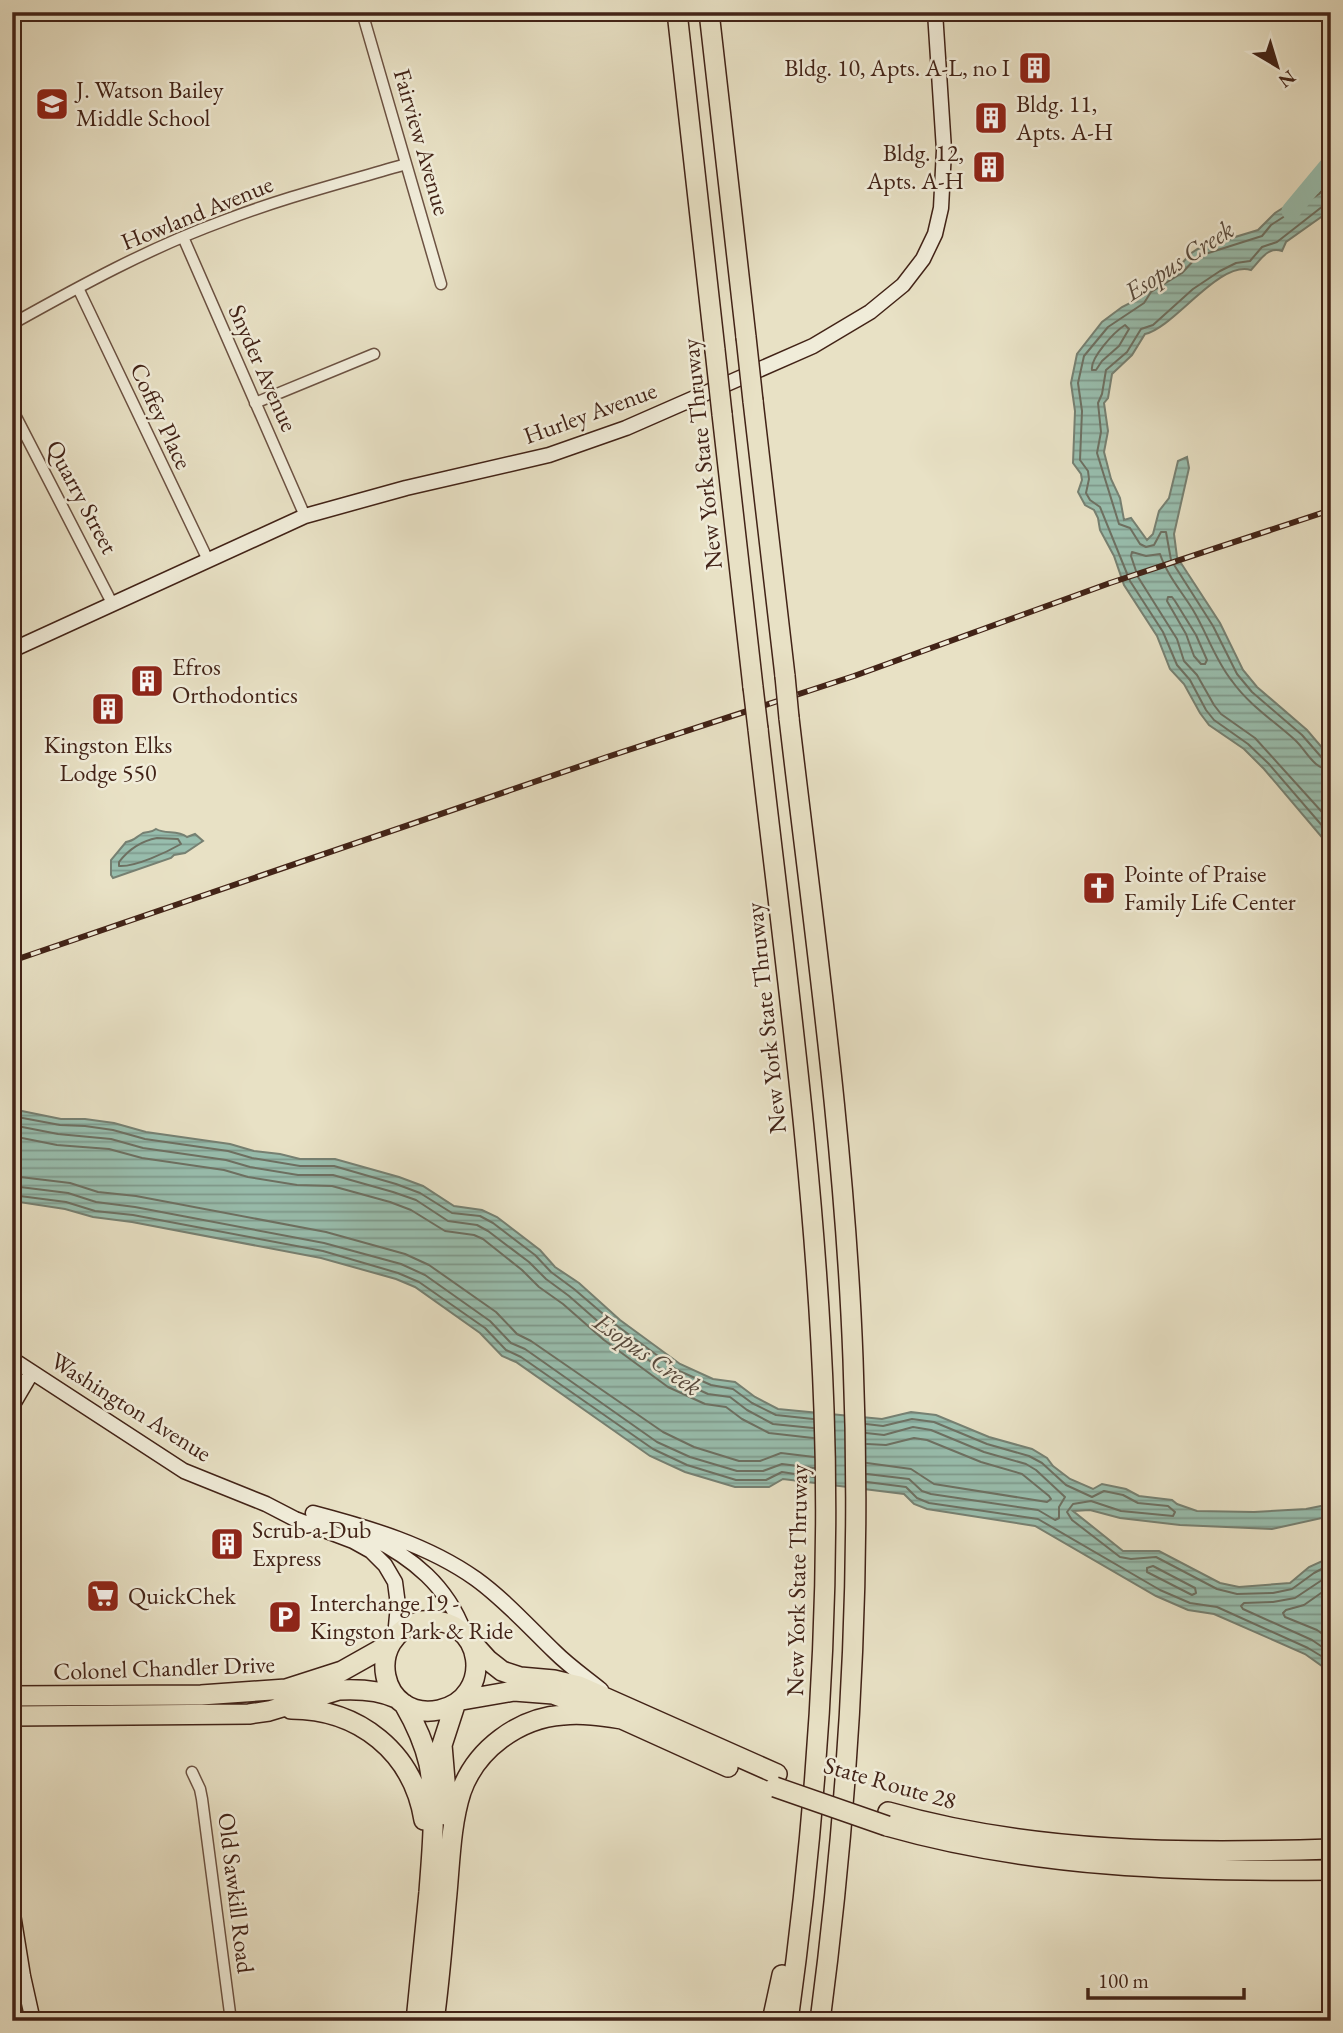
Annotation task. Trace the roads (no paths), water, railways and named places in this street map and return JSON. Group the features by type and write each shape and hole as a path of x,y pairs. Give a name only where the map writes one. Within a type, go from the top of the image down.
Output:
{"highway":[{"name":"New York State Thruway","path":"677,12 810,1186 822,1357 825,1528 819,1692 807,1864 788,2021"},
{"path":"709,12 842,1184 853,1356 856,1528 852,1674 843,1812 820,2021"},
{"path":"416,2021 433,1834 431,1779 420,1735 385,1675 385,1659 392,1641 414,1623 430,1620 452,1625 466,1635 475,1656 471,1686 458,1703 442,1745 447,1781 450,1859"},
{"name":"State Route 28","path":"466,1635 488,1660 502,1671 520,1677 567,1683 618,1710 776,1781 975,1848 1078,1862 1196,1869 1331,1870"},
{"name":"Colonel Chandler Drive","path":"12,1696 201,1695 286,1689 342,1671 392,1641"},
{"name":"Colonel Chandler Drive","path":"12,1716 215,1716 269,1711 339,1690 364,1690 400,1701"},
{"name":"State Route 28","path":"458,1703 514,1691 541,1692 618,1710"},
{"path":"400,1701 429,1712 458,1703"},
{"path":"269,1711 304,1709 346,1719 378,1737 396,1755 410,1775 422,1810 428,1897"},
{"path":"434,2021 450,1859 459,1801 467,1777 485,1754 506,1735 531,1722 560,1715 585,1715 618,1710"},
{"name":"State Route 28","path":"888,1819 1077,1846 1195,1852 1331,1849"},
{"path":"772,2021 807,1864"},
{"path":"1304,1870 1331,1876"}],"street":[{"name":"Fairview Avenue","path":"362,12 441,284"},
{"name":"Hurley Avenue","path":"12,650 304,516 406,488 549,454 671,409 813,346 886,300 903,285 923,259 935,234 941,208 944,150 935,12"},
{"name":"Howland Avenue","path":"12,324 141,255 223,220 406,164"},
{"name":"Snyder Avenue","path":"183,237 304,516"},
{"name":"Coffey Place","path":"78,289 208,561"},
{"path":"255,403 374,354"},
{"name":"Quarry Street","path":"12,410 113,605"},
{"name":"Washington Avenue","path":"12,1359 171,1464 217,1486 362,1545 378,1558 395,1583 398,1605 392,1641"},
{"path":"12,1406 32,1372"},
{"name":"Washington Avenue","path":"266,1504 313,1513 378,1541 418,1566 445,1595 466,1635"},
{"path":"313,1513 358,1525 414,1546 467,1573 499,1597 618,1710"},
{"name":"Old Sawkill Road","path":"192,1772 202,1799 231,2021"},
{"path":"12,1908 33,2021"}],"water":[{"path":"1331,171 1331,210 1286,242 1282,251 1268,252 1251,270 1238,270 1211,284 1169,320 1145,334 1132,355 1112,374 1108,398 1104,403 1108,431 1104,452 1111,479 1120,498 1124,520 1131,518 1147,540 1153,534 1159,511 1169,498 1178,461 1187,457 1189,468 1174,534 1177,557 1220,623 1243,670 1257,687 1307,730 1331,758 1331,848 1264,769 1244,749 1209,725 1184,684 1170,669 1157,636 1124,585 1094,510 1085,505 1078,492 1082,480 1073,463 1075,411 1071,383 1077,354 1102,322 1140,298 1146,287 1179,267 1199,248 1258,230 1275,213 1314,188"},
{"path":"156,829 187,837 195,834 203,841 185,853 113,878 111,860 126,842"},
{"path":"12,1109 61,1119 114,1123 146,1132 230,1144 300,1159 335,1159 423,1186 454,1206 482,1210 497,1217 540,1250 555,1267 579,1283 620,1320 680,1364 713,1379 735,1382 778,1409 882,1419 911,1412 936,1415 989,1437 1032,1449 1047,1458 1070,1479 1093,1489 1102,1484 1126,1489 1139,1496 1172,1500 1197,1511 1254,1512 1306,1509 1331,1504 1331,1516 1272,1529 1180,1525 1120,1518 1090,1510 1073,1511 1123,1551 1159,1551 1220,1583 1239,1587 1290,1583 1309,1567 1331,1557 1331,1669 1305,1654 1214,1614 1188,1610 1156,1596 1035,1526 927,1509 914,1504 904,1494 783,1479 769,1487 735,1487 685,1472 650,1456 516,1362 502,1356 480,1333 415,1287 396,1279 321,1258 12,1201"}],"waterway":[{"name":"Esopus Creek","path":"1291,211 1331,163"}],"railway":[{"path":"12,961 607,757 854,676 1110,583 1331,510"}],"place":[{"name":"Bldg. 10, Apts. A-L, no I","path":"1035,68"},
{"name":"J. Watson Bailey Middle School","path":"52,104"},
{"name":"Bldg. 11, Apts. A-H","path":"991,118"},
{"name":"Bldg. 12, Apts. A-H","path":"989,167"},
{"name":"Efros Orthodontics","path":"147,681"},
{"name":"Kingston Elks Lodge 550","path":"108,709"},
{"name":"Pointe of Praise Family Life Center","path":"1099,888"},
{"name":"Scrub-a-Dub Express","path":"227,1544"},
{"name":"QuickChek","path":"103,1596"},
{"name":"Interchange 19 - Kingston Park & Ride","path":"285,1617"}]}
